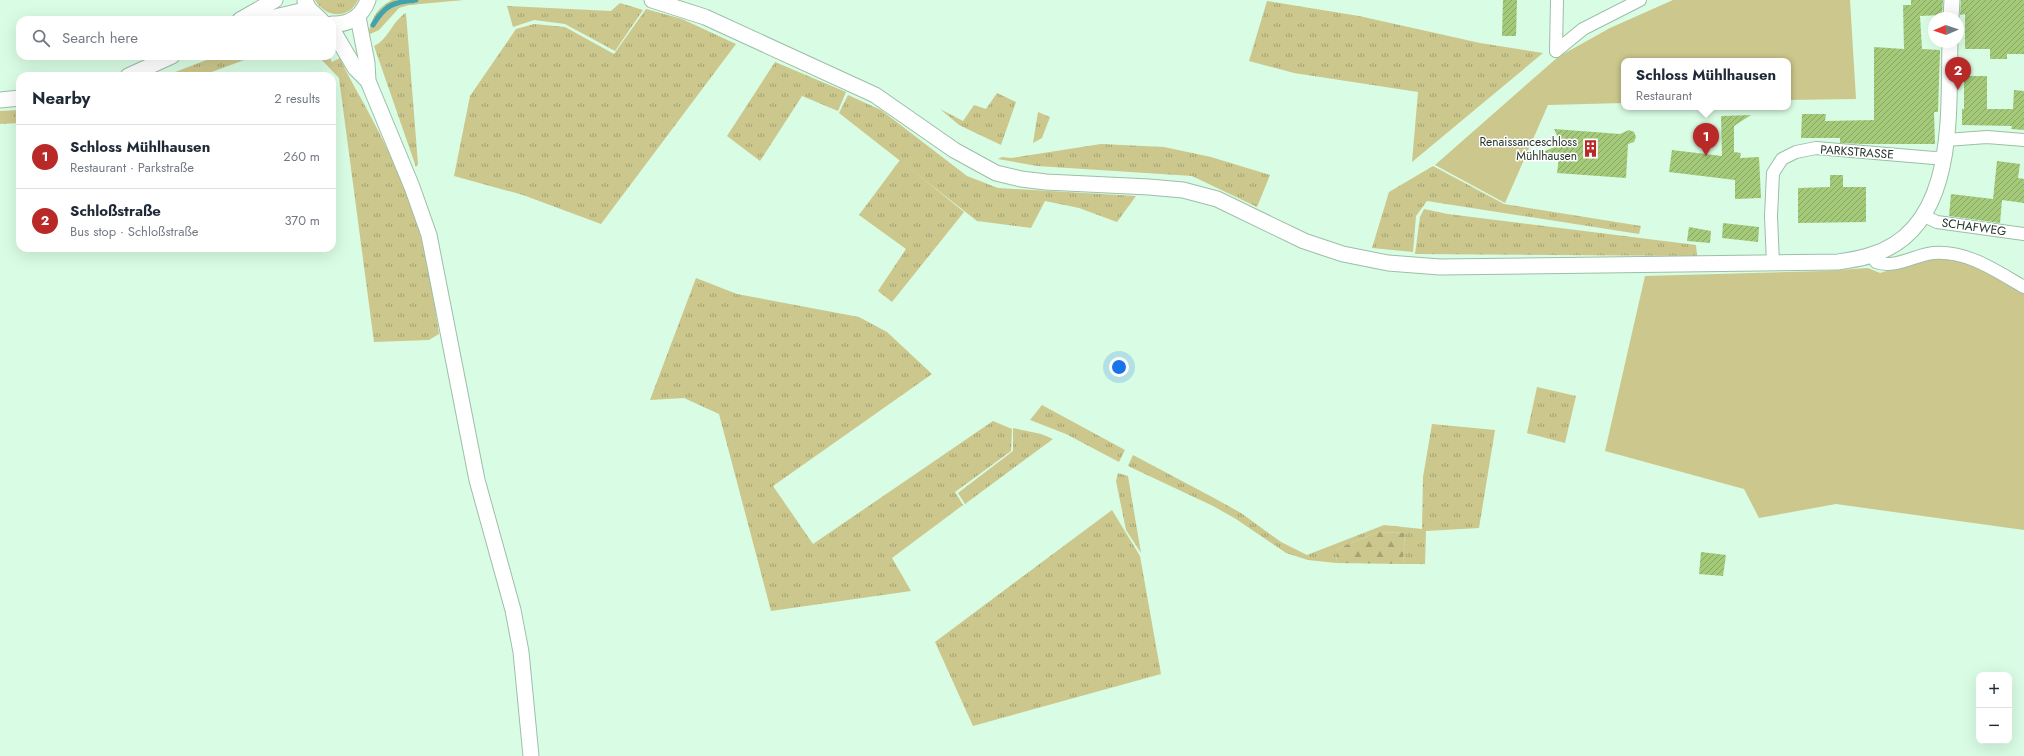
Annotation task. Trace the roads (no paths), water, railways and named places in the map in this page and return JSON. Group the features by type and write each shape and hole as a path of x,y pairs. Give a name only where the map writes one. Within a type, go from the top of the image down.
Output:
{"street":[{"path":"247,16 275,0"},
{"path":"336,24 349,22 358,17 365,8 368,0"},
{"path":"652,0 705,17 875,95 954,150 996,173 1046,182 1149,186 1183,190 1217,199 1304,241 1343,254 1388,263 1440,267 1711,263 1773,264 1838,262 1871,255 1896,243 1924,216 1935,193 1944,157 1946,140 1950,48"},
{"path":"1557,0 1556,51 1582,29 1640,0"},
{"path":"1951,12 1952,0"},
{"path":"274,16 307,5 317,16"},
{"path":"358,17 367,63 368,81 412,187 429,235 477,480 513,610 521,652 532,756"},
{"path":"336,35 355,68 368,81"},
{"path":"137,72 163,60"},
{"path":"0,100 16,98"},
{"path":"1946,140 1987,138 2024,140"},
{"name":"PARKSTRASSE","path":"1773,264 1771,216 1773,174 1782,159 1796,152 1816,148 1934,158 1944,157"},
{"name":"SCHAFWEG","path":"1924,216 1937,222 2024,234"},
{"path":"1871,255 1876,262 1886,264 1932,253 1951,253 1973,259 2024,287"}],"waterway":[{"path":"373,25 377,18 390,6 401,2 416,0"}],"place":[{"name":"Schloßstraße","path":"1958,90"},
{"name":"Renaissanceschloss Mühlhausen","path":"1590,149"},
{"name":"Schloss Mühlhausen","path":"1706,156"}]}
